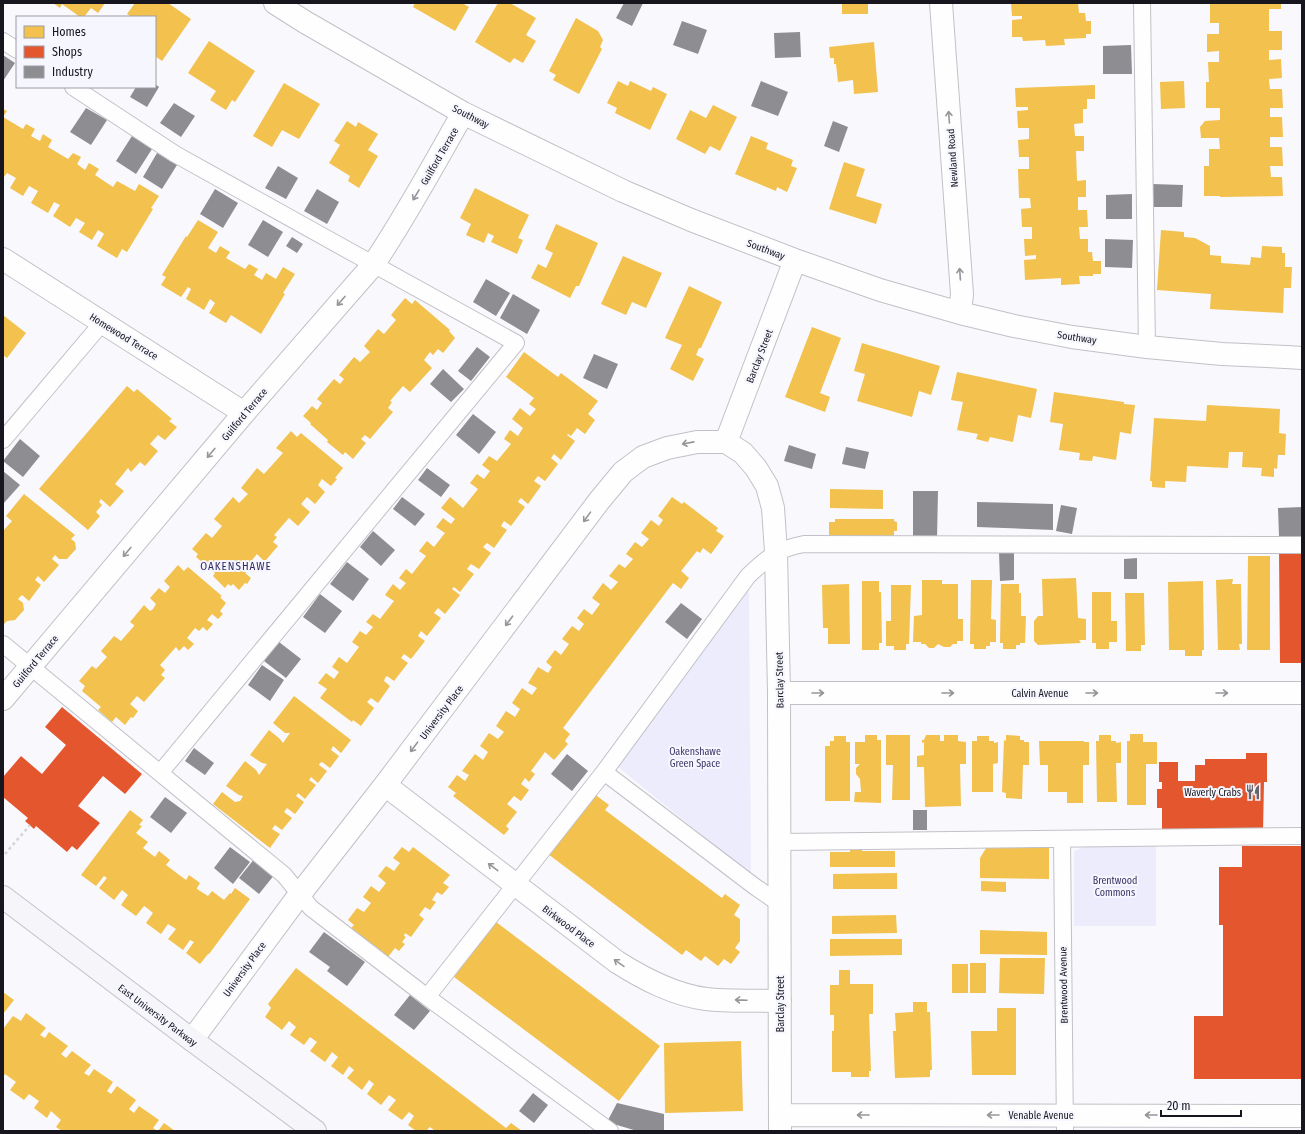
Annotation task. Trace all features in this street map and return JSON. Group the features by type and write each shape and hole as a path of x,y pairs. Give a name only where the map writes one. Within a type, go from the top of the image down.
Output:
{"main road":[{"name":"East University Parkway","path":"3,897 314,1131"}],"street":[{"name":"Southway","path":"275,3 305,22 463,113 623,191 691,220 880,290 960,313 1014,326 1057,334 1147,347 1222,354 1294,357"},
{"name":"Newland Road","path":"941,3 962,294 960,313"},
{"name":"Guilford Terrace","path":"3,699 244,413 373,265 411,204 463,113"},
{"name":"Homewood Terrace","path":"3,259 244,413"},
{"name":"Barclay Street","path":"780,1123 779,693 776,552 773,508 767,486 756,468 743,453 726,442 796,260"},
{"name":"University Place","path":"192,1040 300,894 386,785 599,501 623,472 643,457 666,448 697,442 726,442"},
{"name":"Calvin Avenue","path":"779,693 1302,692"},
{"name":"Birkwood Place","path":"386,785 617,962 652,982 705,999 780,1001"},
{"name":"Venable Avenue","path":"780,1123 1064,1123 1302,1116"}],"lane":[{"path":"1142,3 1147,347"},
{"path":"3,41 16,49"},
{"path":"75,88 176,154 373,265 516,343 160,773"},
{"path":"3,440 102,323"},
{"path":"427,997 604,772 748,576 776,552 804,544 1302,545"},
{"path":"3,644 284,874 311,908 427,997 610,1131"},
{"path":"604,772 754,886 780,904"},
{"path":"779,842 1302,836"},
{"name":"Brentwood Avenue","path":"1062,839 1064,1123"}],"path":[{"path":"5,854 30,825"}],"green space":[{"name":"Oakenshawe Green Space","path":"749,586 751,875 618,767"},
{"name":"Brentwood Commons","path":"1086,846 1156,846 1156,926 1074,926 1074,851"}],"building: Homes":[{"path":"53,3 105,3 98,13 91,8 85,16 79,16 62,4 60,8"},
{"path":"135,3 168,3 191,19 162,61 156,57 156,16 130,16 127,14"},
{"path":"415,3 462,3 469,7 455,31 413,7"},
{"path":"498,3 510,3 536,18 526,35 536,41 523,63 514,58 510,63 475,42"},
{"path":"842,3 868,3 868,14 842,14"},
{"path":"1011,3 1078,3 1079,13 1085,13 1086,21 1091,21 1091,34 1086,34 1086,38 1064,39 1065,45 1046,46 1045,40 1023,41 1022,37 1012,37 1012,20 1022,19 1022,16 1012,16"},
{"path":"1210,3 1281,3 1281,9 1269,9 1269,31 1282,31 1282,50 1269,50 1269,60 1281,59 1282,78 1269,79 1269,81 1270,89 1282,89 1283,108 1270,108 1270,117 1282,117 1283,137 1270,137 1270,147 1282,147 1283,166 1270,166 1271,177 1282,177 1283,196 1204,196 1204,166 1209,166 1209,149 1220,149 1219,138 1201,138 1200,127 1205,121 1220,120 1220,108 1206,108 1206,82 1209,82 1208,62 1219,62 1219,51 1207,52 1207,34 1219,34 1219,23 1210,23"},
{"path":"576,18 598,31 603,40 600,47 602,49 579,94 553,80 556,75 549,71"},
{"path":"209,41 255,71 235,102 232,100 226,110 210,100 216,91 188,73"},
{"path":"874,42 878,92 854,94 853,80 838,82 836,64 834,64 834,58 830,58 829,47"},
{"path":"618,81 628,86 630,81 651,91 653,87 667,94 650,130 615,113 617,108 607,103"},
{"path":"1184,81 1185,108 1161,109 1160,82"},
{"path":"284,83 320,104 299,139 282,130 272,147 253,136"},
{"path":"1095,85 1095,99 1087,99 1087,109 1083,109 1083,123 1074,124 1075,136 1084,136 1084,151 1076,151 1077,181 1086,180 1086,197 1078,197 1078,210 1087,210 1088,227 1079,227 1080,239 1088,239 1088,252 1092,252 1093,261 1101,261 1101,274 1093,274 1093,276 1079,276 1080,284 1061,285 1061,278 1025,280 1024,260 1036,259 1036,255 1025,256 1024,239 1032,239 1032,227 1022,227 1021,209 1031,208 1030,198 1019,198 1018,169 1029,169 1029,157 1019,157 1018,140 1029,139 1029,128 1018,128 1017,111 1028,110 1028,107 1016,107 1015,88"},
{"path":"713,105 737,117 720,151 710,146 705,154 676,139 690,110 706,118"},
{"path":"3,109 7,111 3,117"},
{"path":"3,117 23,129 26,124 35,129 31,136 40,141 43,134 52,140 48,147 68,159 73,153 81,157 77,164 85,170 89,163 99,169 95,175 113,187 117,181 135,191 139,184 159,196 151,208 153,209 127,252 122,249 117,258 97,246 104,234 103,233 98,230 92,240 79,232 85,223 76,218 70,227 53,216 60,205 54,202 48,213 31,203 38,191 29,186 23,196 10,188 16,178 7,173 3,178"},
{"path":"347,121 356,127 358,122 378,134 368,150 378,156 359,188 348,181 350,176 329,163 340,145 334,141"},
{"path":"751,136 768,143 766,149 793,160 791,166 797,168 787,192 777,187 776,191 735,174"},
{"path":"844,162 865,169 856,196 882,204 876,224 829,209"},
{"path":"475,188 529,215 518,238 523,240 517,254 491,242 494,236 488,233 484,243 466,235 471,224 460,218"},
{"path":"198,220 218,232 208,248 216,253 220,246 230,252 226,258 245,269 249,264 258,269 254,275 262,280 266,273 276,279 283,267 295,274 261,334 231,315 226,323 209,313 215,303 210,299 204,310 186,299 191,289 188,287 181,297 161,285 166,277 162,275 186,236 187,237"},
{"path":"556,224 598,243 579,286 576,286 570,298 531,278 538,264 546,268 553,253 545,249"},
{"path":"1161,230 1184,232 1184,237 1195,238 1210,246 1210,255 1221,256 1221,263 1250,265 1251,257 1261,258 1262,246 1282,247 1282,253 1285,253 1285,267 1292,267 1291,288 1284,288 1283,313 1210,309 1211,294 1157,290"},
{"path":"623,256 662,273 646,308 632,302 626,315 601,304"},
{"path":"689,286 722,302 701,348 699,348 696,355 704,359 693,381 670,369 682,345 665,338"},
{"path":"405,298 412,304 415,300 450,330 449,331 455,338 443,353 438,349 433,355 430,352 424,360 432,368 410,392 403,386 390,401 392,402 388,408 393,412 370,439 365,435 361,439 366,443 353,459 345,452 343,455 327,442 328,440 303,416 312,406 317,410 322,403 317,399 334,379 340,384 344,379 339,375 354,357 360,362 370,352 364,346 378,329 384,334 396,320 391,315"},
{"path":"3,315 26,333 7,358 3,355"},
{"path":"812,327 841,338 820,393 830,397 825,412 785,397"},
{"path":"862,343 940,366 931,395 919,391 912,417 857,401 865,374 854,371"},
{"path":"524,352 558,377 561,373 598,401 588,414 595,420 585,434 577,428 571,436 568,434 567,435 575,441 561,460 554,454 551,458 558,464 545,481 538,476 534,481 541,486 528,504 521,498 519,500 518,502 525,507 511,526 504,521 501,526 507,530 494,548 487,543 483,547 491,553 479,569 471,564 467,569 474,574 460,592 454,587 452,589 460,595 445,614 438,608 434,613 441,618 427,636 421,631 418,636 425,641 411,659 404,654 401,658 408,663 394,681 387,676 385,678 384,681 390,686 378,703 371,698 367,702 374,708 361,726 353,720 352,722 320,698 327,689 318,683 326,673 334,679 339,672 332,667 339,657 347,663 359,647 352,642 360,631 366,635 373,627 366,622 373,614 380,619 394,601 385,595 393,584 400,590 406,583 399,578 406,569 412,574 426,556 419,551 427,541 434,547 445,533 436,527 443,518 451,524 455,519 441,508 450,497 463,508 478,489 470,483 477,474 484,479 490,471 482,465 489,456 497,461 511,444 504,439 510,430 518,436 523,428 512,419 520,408 530,416 536,409 529,404 534,398 506,377"},
{"path":"957,372 1037,389 1031,418 1018,415 1013,442 990,437 988,442 976,439 978,434 957,430 963,402 951,400"},
{"path":"127,386 134,392 137,389 172,419 169,421 177,427 165,440 158,435 150,444 158,451 145,466 140,462 131,472 128,468 115,484 124,491 110,507 101,499 99,502 102,505 96,512 100,516 88,530 39,489"},
{"path":"1054,392 1124,402 1124,404 1135,405 1131,434 1120,432 1116,460 1093,456 1092,461 1079,460 1080,453 1059,450 1063,424 1050,422"},
{"path":"1207,405 1280,409 1279,433 1286,434 1285,455 1278,455 1277,469 1274,468 1274,477 1261,476 1262,468 1242,467 1243,452 1229,452 1228,468 1187,466 1186,482 1165,481 1165,488 1152,487 1152,481 1150,481 1154,418 1206,421"},
{"path":"291,431 297,437 301,433 343,468 331,486 322,479 318,485 325,492 315,504 307,497 301,504 310,512 298,526 289,518 274,535 277,537 273,542 278,546 266,560 263,560 257,554 248,565 251,568 245,573 251,578 247,584 245,583 239,590 233,584 231,586 228,584 225,588 213,576 215,573 196,557 198,554 192,549 206,533 212,538 222,526 214,519 233,497 239,503 248,494 241,488 257,468 264,474 283,453 276,448"},
{"path":"830,489 883,490 883,509 830,508"},
{"path":"24,494 75,535 71,539 75,542 76,549 67,559 59,559 55,555 52,559 59,565 44,582 38,576 35,580 41,585 29,601 22,595 18,599 23,603 24,610 15,620 7,621 3,625 3,531 12,521 6,516"},
{"path":"672,497 682,504 684,502 718,528 716,531 724,536 711,554 703,548 700,553 697,551 681,571 689,578 681,589 673,583 563,728 570,734 565,741 568,744 554,760 545,752 531,771 535,774 529,782 525,778 521,784 529,790 521,801 514,796 507,804 517,812 506,826 509,829 504,835 453,796 456,793 448,787 457,775 465,781 469,775 462,771 475,754 483,760 488,752 480,746 489,733 498,739 504,732 496,726 506,711 515,717 520,709 512,703 522,688 532,695 537,688 528,683 538,667 548,673 552,667 546,662 555,650 561,655 569,644 562,639 572,626 579,631 584,624 577,618 584,609 592,615 600,604 592,598 603,583 611,590 618,582 609,576 619,564 625,568 633,559 626,554 635,542 642,547 649,539 641,533 651,520 659,526 663,520 658,516"},
{"path":"835,519 894,519 894,521 897,522 897,531 894,531 894,537 829,539 829,522 835,522"},
{"path":"1248,556 1270,556 1270,650 1247,650"},
{"path":"178,565 184,571 188,567 222,596 220,597 226,603 220,611 223,614 218,619 212,614 207,620 213,624 207,631 203,627 199,631 195,628 187,638 194,644 188,650 184,646 179,651 176,647 160,665 165,670 161,675 165,678 144,702 137,696 130,704 138,711 133,718 131,717 125,725 116,717 112,722 98,710 101,707 82,691 85,686 79,681 92,666 96,669 107,657 101,651 114,636 121,641 134,626 130,622 144,605 150,611 153,609 156,604 150,598 159,588 165,593 170,587 164,581"},
{"path":"1076,578 1078,618 1086,619 1086,640 1079,640 1081,643 1038,645 1034,641 1034,621 1038,616 1043,616 1042,579"},
{"path":"1233,579 1232,584 1241,584 1242,644 1239,644 1240,650 1218,650 1216,580"},
{"path":"922,580 942,580 942,584 958,584 958,619 963,619 963,641 957,641 957,644 953,644 950,647 944,647 938,644 934,648 929,648 925,644 921,644 921,642 913,642 914,616 922,615"},
{"path":"971,580 992,580 991,619 996,620 996,642 990,642 990,646 986,646 986,649 974,649 974,644 970,644"},
{"path":"862,581 879,581 879,592 881,592 882,643 879,643 879,650 862,650"},
{"path":"1203,581 1204,650 1202,650 1202,656 1185,656 1185,650 1169,650 1168,582"},
{"path":"849,584 850,644 828,644 828,628 823,628 822,585"},
{"path":"1001,584 1019,584 1019,593 1021,593 1021,616 1026,616 1025,643 1016,645 1016,649 1003,649 1003,643 1000,643"},
{"path":"891,585 911,585 909,644 906,644 906,650 894,650 894,646 886,646 886,621 891,621"},
{"path":"1092,592 1111,592 1111,621 1117,621 1117,642 1109,642 1109,649 1096,649 1096,643 1092,643"},
{"path":"1125,593 1144,593 1145,645 1141,645 1141,651 1126,651"},
{"path":"294,696 351,740 341,753 333,746 331,750 339,756 330,768 322,762 320,763 319,765 327,771 318,783 311,777 309,780 316,785 305,799 298,793 296,796 304,802 295,814 287,808 284,812 292,818 282,830 275,825 272,829 280,834 270,848 213,804 222,792 235,802 240,801 243,796 226,786 245,761 256,770 259,775 267,764 262,763 250,755 269,730 283,743 290,733 285,733 273,723"},
{"path":"1130,734 1143,734 1143,742 1157,742 1157,764 1146,764 1146,805 1127,805 1127,741 1130,741"},
{"path":"865,735 877,735 877,740 881,740 881,803 854,802 855,792 861,792 860,779 856,774 856,768 860,764 855,764 855,742 865,742"},
{"path":"886,735 910,735 910,800 892,800 893,765 886,765"},
{"path":"926,735 940,735 940,741 944,741 944,735 958,735 958,741 966,742 966,764 960,764 961,806 925,807 924,767 917,767 917,756 924,755 924,742 922,743 922,740 924,740"},
{"path":"1006,735 1020,736 1020,740 1029,742 1029,765 1023,765 1022,799 1006,798 1006,793 1002,792 1004,740 1006,741"},
{"path":"1099,735 1111,735 1111,741 1116,741 1116,743 1121,742 1121,763 1116,763 1117,802 1097,802 1096,741 1099,741"},
{"path":"834,736 846,736 846,742 850,742 850,801 825,801 825,746 830,746 830,741 834,741"},
{"path":"977,736 989,736 989,741 994,741 994,743 998,742 998,763 993,764 993,792 972,792 972,741 977,741"},
{"path":"1039,741 1089,742 1089,765 1083,765 1083,803 1067,803 1067,792 1048,792 1048,765 1040,765"},
{"path":"593,793 609,805 605,810 722,898 725,894 740,905 734,915 740,919 740,941 735,948 740,952 731,964 724,959 718,966 705,956 701,961 686,950 682,955 548,854"},
{"path":"130,810 143,820 139,825 142,826 136,833 148,842 143,848 155,857 159,851 170,860 166,865 186,880 189,875 200,883 197,889 208,896 212,891 224,900 235,888 250,899 200,964 186,953 194,942 190,940 183,950 168,939 176,929 168,924 161,934 146,923 153,913 147,908 144,906 136,916 121,905 128,895 122,890 114,900 99,888 107,878 104,876 96,886 81,875"},
{"path":"850,845 862,845 862,851 895,851 895,867 830,867 830,852 850,852"},
{"path":"988,845 1049,846 1049,879 980,878 980,858"},
{"path":"402,847 409,852 413,847 450,875 443,883 449,887 442,895 437,892 432,900 436,902 430,910 425,907 419,915 424,919 411,937 405,933 404,936 406,937 402,942 405,944 399,951 395,948 388,957 351,928 354,925 348,920 357,908 364,912 371,903 363,897 371,886 379,892 386,883 378,876 386,866 394,871 400,863 393,858"},
{"path":"897,873 897,889 833,889 833,874"},
{"path":"981,881 1006,882 1006,892 981,891"},
{"path":"896,915 897,933 832,934 832,916"},
{"path":"496,922 660,1046 619,1101 454,977"},
{"path":"980,930 1047,932 1047,955 980,954"},
{"path":"830,939 902,939 902,955 830,956"},
{"path":"1000,958 1045,958 1044,994 999,993"},
{"path":"970,963 986,963 986,993 970,993"},
{"path":"952,964 968,964 968,993 952,993"},
{"path":"296,968 506,1128 511,1123 522,1131 435,1131 430,1127 426,1131 416,1131 408,1125 414,1116 409,1112 402,1120 388,1110 396,1100 389,1095 381,1105 367,1094 374,1084 369,1080 362,1090 347,1078 354,1070 349,1066 343,1075 331,1066 338,1057 332,1052 325,1062 310,1051 317,1042 310,1037 304,1045 290,1035 296,1027 289,1021 282,1030 265,1017 271,1008 268,1004"},
{"path":"839,970 850,970 850,984 873,984 873,1014 869,1014 871,1071 869,1071 869,1077 851,1077 851,1072 832,1072 832,1031 834,1031 834,1015 830,1015 830,985 839,985"},
{"path":"3,992 14,1000 3,1014"},
{"path":"913,1002 927,1002 927,1012 930,1012 932,1070 930,1070 930,1077 895,1078 893,1031 896,1031 895,1013 913,1012"},
{"path":"997,1008 1016,1008 1016,1075 972,1075 971,1031 997,1031"},
{"path":"26,1013 46,1028 40,1035 45,1038 49,1032 68,1046 61,1054 66,1058 72,1051 91,1065 84,1073 89,1076 94,1069 113,1082 107,1091 111,1094 117,1086 136,1100 129,1109 134,1113 139,1106 159,1120 153,1128 157,1131 62,1131 56,1127 61,1120 51,1111 47,1118 34,1108 39,1101 29,1094 24,1100 10,1090 16,1082 5,1074 3,1077 3,1029 13,1016 21,1021"},
{"path":"741,1041 743,1111 665,1113 664,1043"},
{"path":"164,1123 175,1131 158,1131"}],"building: Shops":[{"path":"1279,552 1302,552 1302,663 1280,663"},
{"path":"62,707 142,774 125,794 103,776 78,806 100,823 77,850 72,846 67,852 36,826 34,829 25,821 28,818 3,797 3,777 21,756 42,774 66,745 45,727"},
{"path":"1246,753 1267,753 1267,782 1264,782 1263,832 1162,832 1162,808 1157,808 1157,789 1162,789 1162,782 1159,782 1159,762 1178,762 1178,781 1195,781 1195,765 1205,765 1205,759 1246,759"},
{"path":"1242,846 1302,846 1302,1079 1194,1079 1194,1016 1223,1016 1223,925 1219,925 1219,867 1242,867"}],"building: Industry":[{"path":"624,3 643,3 632,26 616,18"},
{"path":"682,21 707,30 698,54 673,45"},
{"path":"800,32 801,57 775,58 774,33"},
{"path":"1131,45 1132,74 1103,74 1103,46"},
{"path":"3,55 15,63 3,81"},
{"path":"761,81 788,92 778,116 751,106"},
{"path":"156,85 159,87 147,107 130,97 135,88 156,88"},
{"path":"174,103 195,116 181,137 160,123"},
{"path":"86,108 107,120 91,145 70,132"},
{"path":"833,121 848,127 839,152 824,146"},
{"path":"132,136 152,149 136,174 116,161"},
{"path":"157,153 177,165 162,189 143,177"},
{"path":"278,166 298,178 286,199 265,188"},
{"path":"1152,184 1183,185 1182,207 1152,207"},
{"path":"215,189 238,203 223,228 200,214"},
{"path":"317,189 339,202 327,224 304,211"},
{"path":"1132,194 1132,219 1106,219 1106,195"},
{"path":"263,220 283,232 268,257 248,245"},
{"path":"292,237 303,244 297,253 286,246"},
{"path":"1105,239 1133,240 1132,268 1105,267"},
{"path":"486,279 510,293 496,316 473,302"},
{"path":"513,294 540,310 527,334 500,318"},
{"path":"477,347 490,357 471,381 458,371"},
{"path":"594,354 618,364 607,389 583,378"},
{"path":"443,369 464,389 451,402 430,384"},
{"path":"473,414 496,432 479,454 456,435"},
{"path":"20,439 40,456 23,477 3,461"},
{"path":"789,445 816,454 812,469 784,461"},
{"path":"846,447 869,452 865,469 842,464"},
{"path":"427,468 450,485 441,497 418,480"},
{"path":"3,471 20,485 3,504"},
{"path":"913,491 938,491 937,539 913,539"},
{"path":"402,497 425,514 415,526 393,509"},
{"path":"977,502 1053,504 1053,530 977,527"},
{"path":"1061,505 1077,508 1072,534 1056,531"},
{"path":"1302,507 1302,536 1279,536 1278,508"},
{"path":"373,531 395,550 381,566 360,547"},
{"path":"999,552 1014,552 1014,580 1000,581"},
{"path":"1137,558 1137,579 1124,579 1124,559"},
{"path":"347,562 369,579 353,601 330,584"},
{"path":"320,594 342,611 325,633 303,617"},
{"path":"681,603 702,619 687,639 665,622"},
{"path":"279,642 301,659 286,678 264,661"},
{"path":"262,665 284,680 270,701 248,685"},
{"path":"194,748 214,763 205,775 185,761"},
{"path":"567,754 588,771 572,791 551,774"},
{"path":"165,797 187,813 171,833 150,817"},
{"path":"913,810 927,810 927,830 913,830"},
{"path":"230,847 250,862 233,884 214,868"},
{"path":"255,858 275,874 259,894 239,878"},
{"path":"324,932 365,962 347,986 327,971 330,967 309,952"},
{"path":"410,995 430,1011 414,1030 394,1015"},
{"path":"533,1093 548,1105 534,1123 519,1111"},
{"path":"617,1103 664,1114 664,1131 637,1131 607,1122"}],"place":[{"name":"Waverly Crabs","path":"1253,792"}],"district":[{"name":"OAKENSHAWE","path":"236,566"}]}
